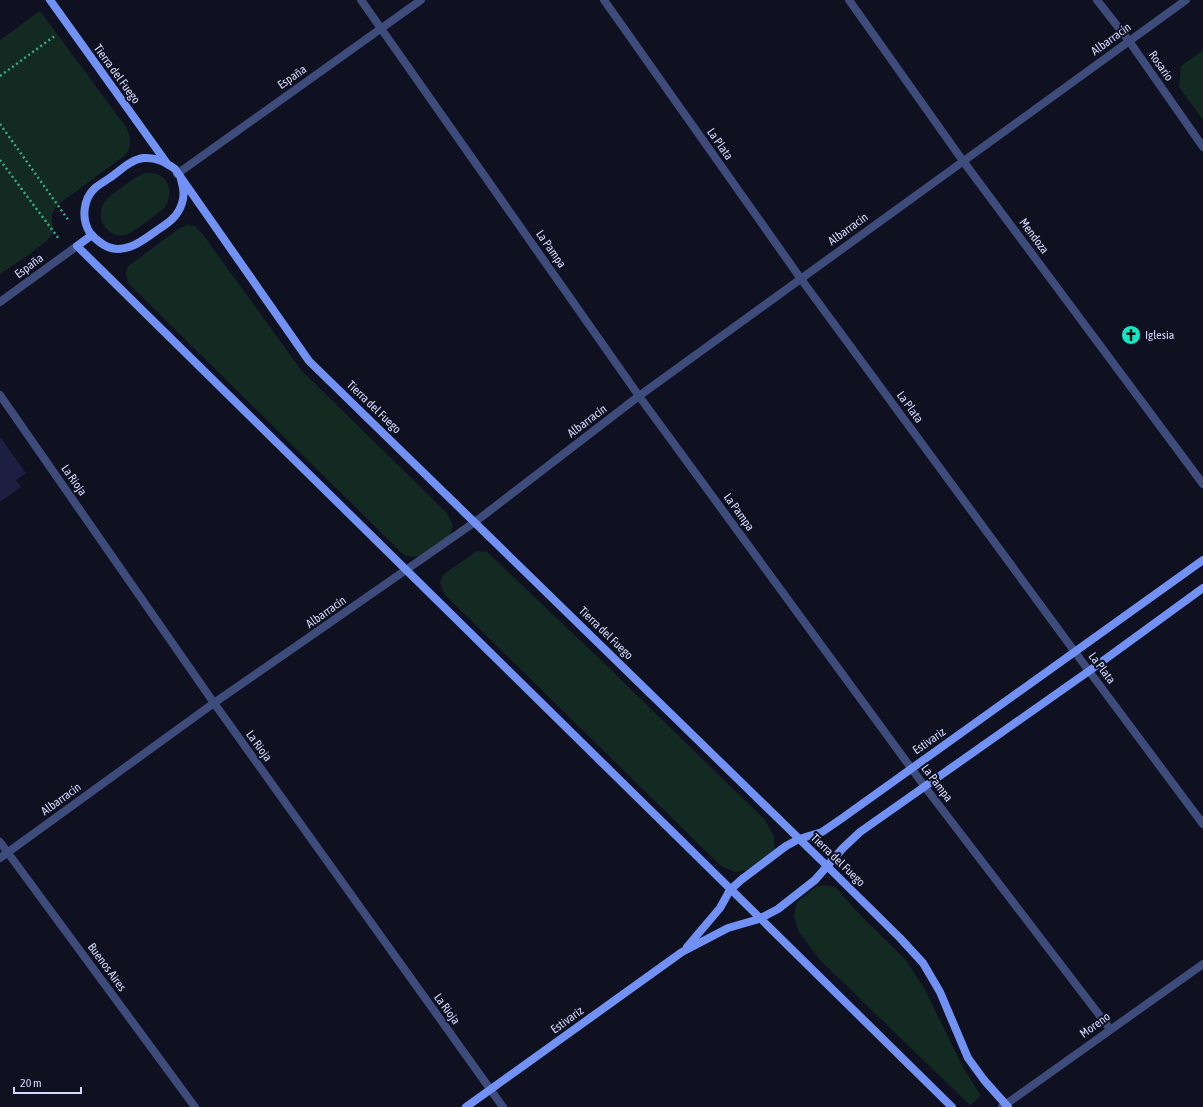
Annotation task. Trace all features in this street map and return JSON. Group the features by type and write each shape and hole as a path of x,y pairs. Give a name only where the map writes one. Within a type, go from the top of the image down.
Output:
{"main road":[{"name":"Tierra del Fuego","path":"50,0 166,162"},
{"path":"143,158 155,158 166,162 175,169 179,176 184,190 183,201 178,212 173,219 142,241 132,247 120,249 108,247 92,235 85,222 84,210 88,198 94,189 132,161 143,158"},
{"name":"Tierra del Fuego","path":"179,176 309,361 827,866 900,938 923,963 940,992 968,1058 1005,1106"},
{"name":"España","path":"80,244 92,235"},
{"path":"80,244 406,571 952,1107"},
{"name":"Estivariz","path":"682,952 720,908 730,890 786,846 799,839 822,832 1203,560"},
{"name":"Estivariz","path":"466,1107 682,952 728,928 760,918 778,909 815,880 860,832 1203,588"}],"street":[{"name":"La Pampa","path":"361,0 639,396 925,787 1110,1029"},
{"name":"España","path":"179,176 421,0"},
{"name":"La Plata","path":"604,0 801,279 1088,671 1203,824"},
{"name":"Mendoza","path":"848,0 963,161 1203,484"},
{"name":"Rosario","path":"1097,0 1129,41 1203,147"},
{"name":"Albarracín","path":"0,858 214,703 475,522 639,396 1186,0"},
{"name":"España","path":"0,302 80,244"},
{"name":"La Rioja","path":"0,395 214,703 503,1107"},
{"name":"Buenos Aires","path":"0,842 195,1107"},
{"name":"Moreno","path":"1005,1106 1110,1029 1203,964"}],"path":[{"path":"0,76 68,26"},
{"path":"0,124 80,244"},
{"path":"0,160 69,252"}],"green space":[{"path":"40,11 126,127 130,139 130,146 124,156 55,208 52,216 53,230 49,238 0,274 0,40"},
{"path":"1203,50 1203,120 1179,87 1181,66"},
{"path":"145,173 159,175 168,185 169,199 165,207 159,213 128,234 117,235 111,233 104,225 101,215 101,210 106,200 134,179"},
{"path":"188,225 195,226 204,236 301,370 447,513 453,526 449,537 423,555 412,557 404,555 128,283 126,273 128,266 180,228"},
{"path":"477,551 487,552 607,666 765,820 774,836 775,852 750,869 735,872 721,866 445,595 440,583 443,575"},
{"path":"825,885 835,887 862,917 905,959 924,988 964,1069 981,1096 970,1105 820,960 799,932 794,916 797,902 816,887"}],"building":[{"path":"0,437 26,473 16,480 21,487 0,502"}],"place":[{"name":"Iglesia","path":"1131,335"}]}
